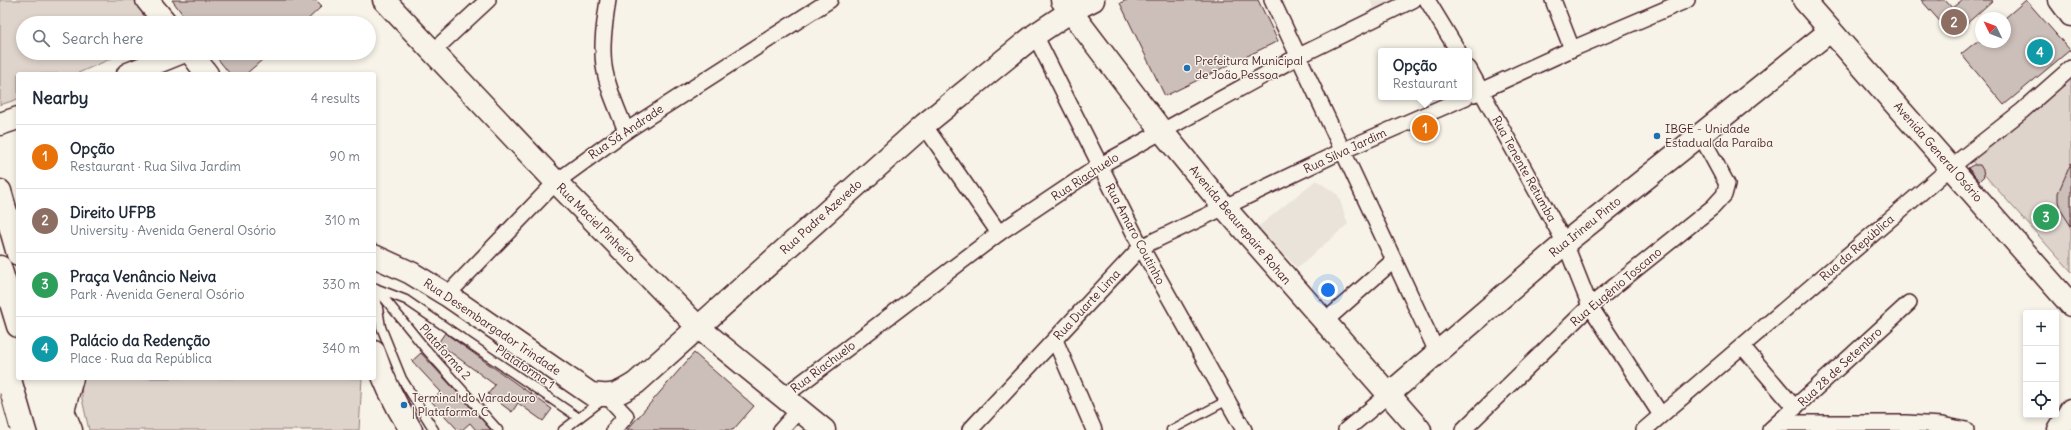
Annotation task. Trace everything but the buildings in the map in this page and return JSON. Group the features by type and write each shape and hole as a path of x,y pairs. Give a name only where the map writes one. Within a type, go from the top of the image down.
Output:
{"main road":[{"path":"147,0 160,16"},
{"name":"Rua Maciel Pinheiro","path":"384,0 432,53 698,327 824,430"},
{"name":"Rua Padre Azevedo","path":"608,396 622,392 636,383 924,126 1035,35 1066,5 1093,0"},
{"name":"Avenida General Osório","path":"1804,0 2071,305"},
{"path":"2060,0 2071,15"},
{"name":"Avenida Beaurepaire Rohan","path":"1066,5 1161,130 1224,208 1420,430"},
{"name":"Rua Irineu Pinto","path":"1389,394 1565,243 1701,136 1830,31"},
{"path":"133,72 163,60"},
{"path":"196,60 206,72"},
{"path":"0,124 16,119"},
{"path":"0,191 16,247"},
{"name":"Rua Desembargador Trindade","path":"376,257 411,273 447,295 583,389 592,394 608,396"},
{"path":"0,267 16,319"},
{"path":"376,358 400,413 411,430"},
{"path":"35,380 49,430"},
{"path":"54,380 67,421"},
{"path":"67,421 72,380"},
{"path":"2059,430 2071,410"}],"street":[{"path":"432,53 488,0"},
{"path":"608,0 603,42 604,64 606,78 626,131"},
{"name":"Rua Sá Andrade","path":"447,295 556,182 626,131 830,0"},
{"path":"1272,0 1393,261 1437,352"},
{"name":"Rua Riachuelo","path":"781,430 791,404 999,233 1099,166 1161,130 1299,56 1413,0"},
{"path":"1427,0 1456,48"},
{"path":"1553,0 1572,49"},
{"path":"1475,93 1572,49 1687,0"},
{"name":"Rua Amaro Coutinho","path":"1035,35 1099,166 1141,247 1226,401 1244,430"},
{"name":"Rua da República","path":"1644,430 1661,414 1743,347 1951,167 2022,111 2071,68"},
{"name":"Rua Tenente Retumba","path":"1472,81 1475,93 1565,243 1590,306 1661,414"},
{"name":"Rua Silva Jardim","path":"1224,208 1342,151 1459,100"},
{"path":"924,126 999,233"},
{"name":"Rua Eugênio Toscano","path":"1463,430 1590,306 1713,207 1724,195 1727,184 1701,136"},
{"name":"Rua Duarte Lima","path":"970,430 1141,247 1224,208"},
{"path":"1324,322 1393,261"},
{"name":"Rua 28 de Setembro","path":"1774,426 1909,303"},
{"path":"1055,340 1094,430"},
{"path":"1743,347 1795,408"},
{"name":"Rua Irineu Pinto","path":"1346,430 1389,394"},
{"path":"608,396 626,416 614,430"},
{"path":"1774,426 1906,423 1942,425 1966,430"}],"lane":[{"name":"Plataforma 1","path":"376,287 406,300 579,418"},
{"name":"Plataforma 2","path":"376,288 424,347 498,430"},
{"path":"376,294 381,327 402,379 434,430"},
{"path":"563,430 608,396"},
{"path":"1171,430 1226,401"}],"shaded area":[{"path":"0,0 140,0 151,16 16,16 16,60 108,60 81,72 16,72 16,100 0,105"},
{"path":"1370,0 1394,0 1374,9"},
{"path":"2071,77 2071,272 1972,161"},
{"path":"1316,180 1338,195 1348,224 1297,268 1258,227"},
{"path":"81,380 362,380 359,430 89,430 82,399"}],"tram line":[{"path":"0,394 10,430"}],"place":[{"name":"Direito UFPB","path":"1954,22"},
{"name":"Palácio da Redenção","path":"2040,52"},
{"name":"Prefeitura Municipal de João Pessoa","path":"1187,68"},
{"name":"Opção","path":"1425,128"},
{"name":"IBGE - Unidade Estadual da Paraíba","path":"1657,136"},
{"name":"Praça Venâncio Neiva","path":"2046,217"},
{"name":"Terminal do Varadouro | Plataforma C","path":"404,405"}]}
